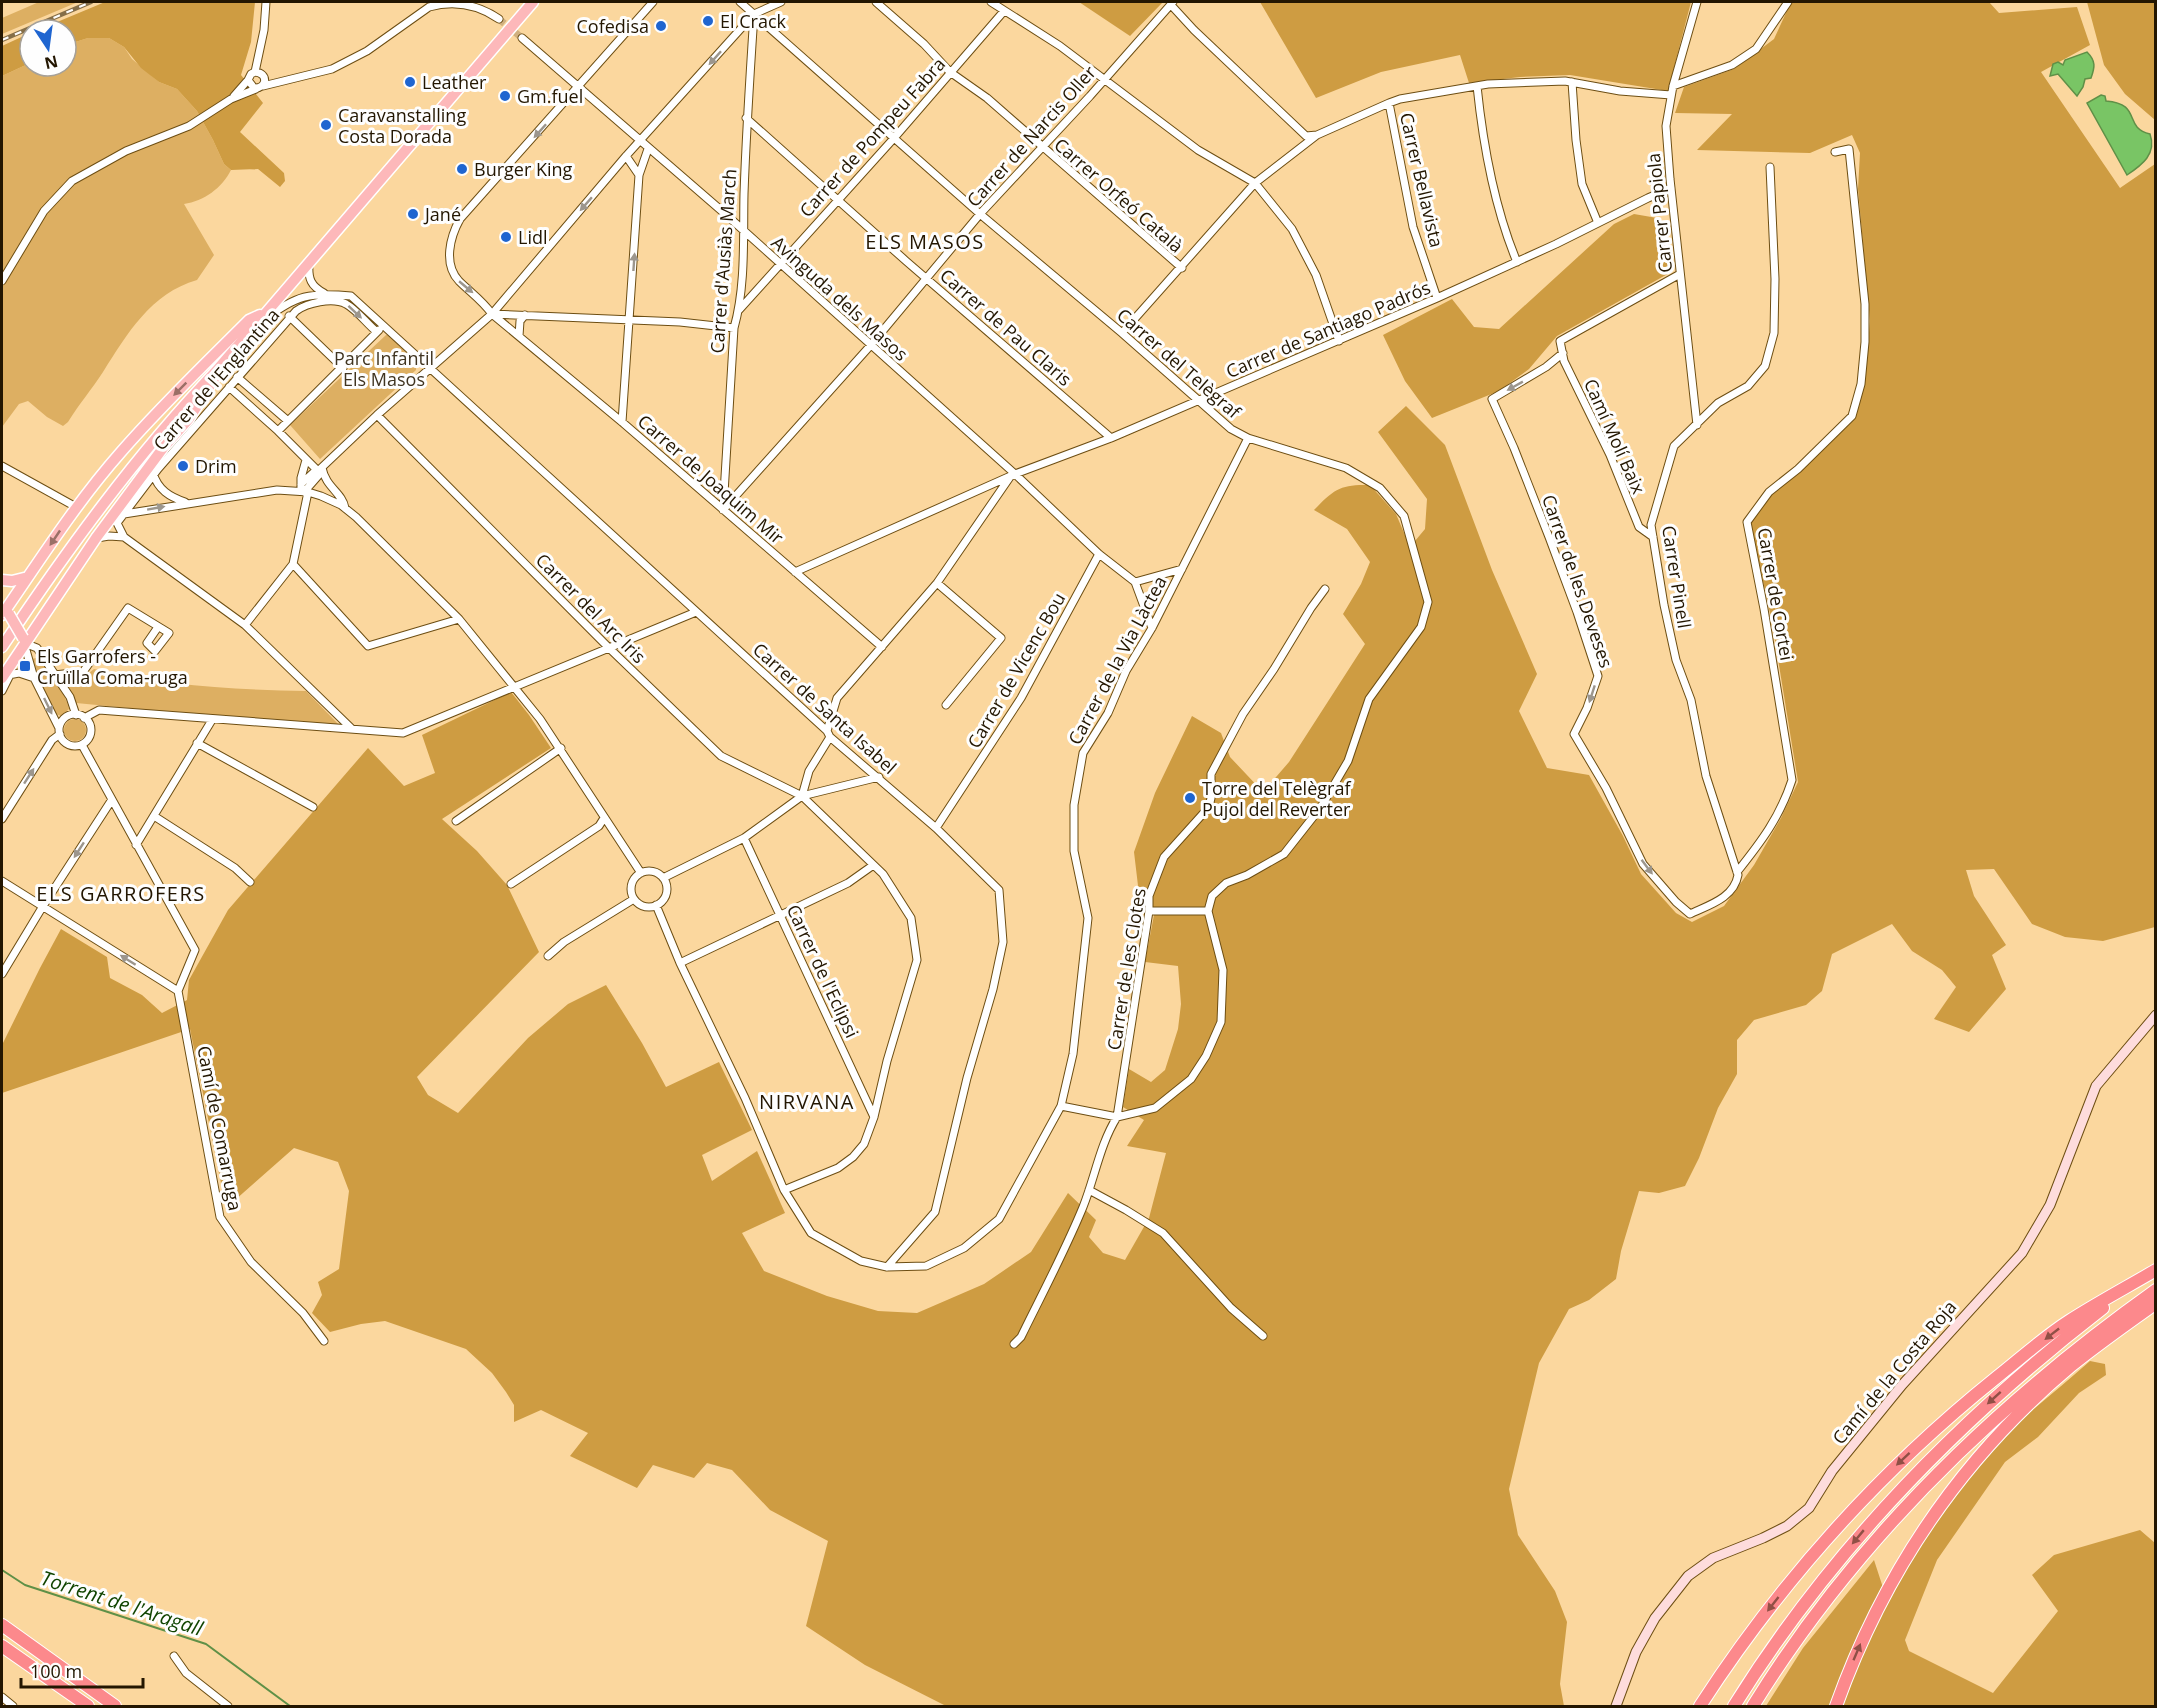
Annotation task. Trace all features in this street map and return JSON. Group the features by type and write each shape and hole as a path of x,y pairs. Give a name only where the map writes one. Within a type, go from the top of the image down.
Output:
{"highway":[{"path":"1700,1707 1737,1651 1787,1586 1840,1524 1897,1465 1956,1411 2068,1322 2156,1270"},
{"path":"1734,1707 1792,1620 1865,1529 1920,1468 2040,1357 2156,1270"},
{"path":"1752,1707 1826,1602 1878,1538 1933,1478 2022,1393 2089,1339 2156,1290"},
{"path":"1836,1707 1882,1598 1904,1559 1950,1491 1996,1437 2033,1400 2071,1366 2156,1303"},
{"path":"2,1618 20,1637"},
{"path":"2,1625 116,1707"},
{"path":"2,1646 88,1707"}],"main road":[{"path":"2,647 103,503 185,404 217,370 533,2"},
{"path":"24,640 4,610 76,507 120,453 174,395 249,320 264,314"},
{"path":"5,676 24,640 36,629 96,538 113,521 151,465 188,420 212,383 217,370"},
{"path":"2,580 12,581 28,577"}],"street":[{"path":"231,99 255,72 264,30 266,2"},
{"path":"248,80 251,87 332,69 367,51 426,10 447,2 472,3 499,19"},
{"path":"578,86 653,2"},
{"name":"Carrer del Telègraf","path":"740,2 1231,429 1248,438 1346,468 1380,488 1404,516 1410,545 1428,602 1421,627 1369,699 1348,761 1321,807 1284,854 1247,875 1226,883 1212,896 1208,911"},
{"path":"303,490 314,472 320,470 377,415 492,314 626,156 754,14 782,2"},
{"name":"Carrer Orfeó Català","path":"876,2 924,44 950,72 987,98 1041,148 1182,268"},
{"path":"991,2 1060,46 1198,150 1255,183 1292,230 1316,275 1339,341"},
{"name":"Carrer Papiola","path":"1697,2 1673,86 1666,126 1697,425"},
{"path":"1673,86 1732,65 1756,49 1788,2"},
{"path":"1172,3 1194,30 1306,136 1317,135"},
{"name":"Carrer de Narcis Oller","path":"723,510 870,346 980,213 1172,3"},
{"name":"Carrer de Pompeu Fabra","path":"739,310 895,137 1004,11"},
{"name":"Carrer d'Ausiàs March","path":"723,510 734,328 739,310 744,231 746,118 754,14"},
{"name":"Avinguda dels Masos","path":"522,38 744,231 1100,554 1135,582"},
{"path":"255,72 262,74 262,84"},
{"path":"1122,333 1255,183 1317,135 1389,103 1400,99 1477,86 1555,81 1620,91 1671,95"},
{"path":"1572,82 1582,184 1598,223"},
{"path":"2,280 44,212 72,181 126,151 189,126 231,99 262,84"},
{"name":"Carrer de Joaquim Mir","path":"578,86 546,125 460,219 450,245 449,263 457,279 483,302 492,314 622,422 882,647"},
{"path":"1477,86 1497,202 1517,262"},
{"name":"Carrer Bellavista","path":"1389,103 1413,227 1437,298"},
{"name":"Carrer de Pau Claris","path":"746,118 1111,438"},
{"name":"Carrer de Cortei","path":"1737,872 1762,842 1784,804 1792,780 1747,522 1769,492 1798,470 1852,416 1861,384 1865,342 1865,304 1849,148 1835,152"},
{"path":"622,422 639,175 648,149"},
{"path":"626,156 639,175"},
{"name":"Carrer Pinell","path":"1736,884 1737,872 1706,776 1691,700 1676,660 1651,525 1674,446 1718,403 1748,387 1765,366 1774,333 1775,279 1770,167"},
{"name":"Carrer de Santiago Padrós","path":"795,572 1012,475 1111,438 1339,341 1517,262 1671,189"},
{"path":"309,262 310,283 324,293"},
{"name":"Camí Molí Baix","path":"1653,537 1639,527 1610,455 1564,361 1560,341 1680,274"},
{"name":"Carrer de Santa Isabel","path":"255,324 263,321 286,303 324,293 351,296 828,734 936,828 999,890 1003,942 935,1212 887,1267"},
{"name":"Carrer de l'Englantina","path":"113,521 124,514 158,469 289,316 302,306 335,301 348,305 377,332"},
{"path":"492,314 630,320 734,328"},
{"path":"519,336 520,321 525,315"},
{"path":"289,316 343,368"},
{"path":"278,431 383,326"},
{"name":"Carrer de les Deveses","path":"1563,353 1546,367 1492,399 1532,493 1577,612 1598,676 1587,708 1574,734 1606,788 1643,864 1676,902 1690,914 1720,901 1736,884"},
{"path":"237,377 288,421"},
{"path":"229,387 306,460 320,470 327,483 344,502 345,509"},
{"name":"Carrer del Arc Iris","path":"377,415 608,647 721,756 802,796 872,866 883,874 911,918 917,960 887,1061 874,1117 864,1144 854,1157 838,1168 784,1190"},
{"name":"Carrer de la Via Làctea","path":"656,905 680,963 745,1098 784,1190 811,1233 861,1261 887,1267 926,1266 964,1248 999,1219 1061,1106 1073,1054 1088,918 1074,851 1074,805 1083,753 1108,713 1126,671 1152,628 1248,438"},
{"path":"245,625 293,564 303,490 301,477 306,460"},
{"path":"151,465 157,484 165,492 188,503"},
{"path":"2,466 76,507"},
{"path":"802,796 809,771 828,734 837,698 937,583 1012,475"},
{"path":"124,514 277,490 303,490 332,500 345,509 356,517 459,620 540,719 641,873"},
{"path":"113,521 124,537 245,625 351,728"},
{"path":"96,538 124,537"},
{"name":"Carrer de Vicenc Bou","path":"936,828 1021,699 1100,554"},
{"path":"293,564 368,646 459,620"},
{"path":"1152,628 1135,582 1182,569"},
{"path":"937,583 1001,638 946,705"},
{"name":"Carrer de les Clotes","path":"1014,1344 1021,1337 1044,1290 1089,1190 1106,1134 1117,1117 1149,911 1149,896 1164,856 1209,807 1211,774 1243,714 1325,589"},
{"path":"54,675 83,672 128,608 158,627"},
{"path":"84,718 99,710 403,733 696,612"},
{"path":"24,640 37,648 70,697 76,715"},
{"path":"2,819 60,731 65,718 76,715 84,718 91,730 87,741 82,745 70,745 62,740 60,731 34,678 24,640"},
{"path":"2,691 5,676 25,674 34,678"},
{"path":"136,844 212,720"},
{"path":"197,743 313,807"},
{"path":"2,881 178,991 195,950 82,745"},
{"path":"456,820 561,748"},
{"path":"663,878 744,838 802,796 879,777"},
{"path":"2,974 111,801"},
{"path":"154,816 235,868 250,882"},
{"path":"511,884 599,826 604,818"},
{"name":"Carrer de l'Eclipsi","path":"744,838 874,1117"},
{"path":"680,963 848,883 872,866"},
{"path":"651,871 663,878 667,888 666,895 661,902 656,905 643,906 634,899 632,882 641,873 651,871"},
{"path":"548,956 564,942 634,899"},
{"path":"1061,1106 1117,1117 1155,1108 1191,1079 1206,1056 1221,1022 1223,970 1208,911 1149,911"},
{"name":"Camí de Comarruga","path":"178,991 220,1217 251,1262 303,1313 324,1341"},
{"name":"Camí de la Costa Roja","path":"1616,1707 1625,1677 1650,1626 1673,1592 1688,1576 1713,1558 1764,1538 1787,1526 1809,1508 1832,1471 1902,1385 2022,1252 2050,1205 2096,1086 2156,1015"},
{"path":"1089,1190 1163,1233 1231,1308 1263,1336"},
{"path":"174,1656 186,1673 228,1707"},
{"path":"2,1697 13,1707"}],"green space":[{"path":"39,2 78,2 40,18 18,18 18,27 2,34 2,18"},
{"path":"88,38 109,38 124,47 132,59 159,82 177,89 197,111 224,164 231,170 212,193 184,204 214,255 197,280 181,286 153,305 121,343 99,378 63,426 47,417 28,401 19,404 2,427 2,76 18,69 18,78 78,78 78,41"},
{"name":"Parc Infantil Els Masos","path":"386,335 416,362 416,370 320,459 290,425"},
{"path":"36,658 64,695 69,709 61,716 53,713 32,664 32,659"},
{"path":"94,669 199,686 306,691 342,728 76,703 62,678 83,678"},
{"path":"75,719 85,726 86,730 79,740 75,741 65,734 64,730 71,720"}],"shaded area":[{"path":"105,2 255,2 251,42 241,75 263,103 240,132 284,173 285,181 280,187 258,169 231,170 224,164 197,111 177,89 159,82 141,68 124,47 109,38 88,38 78,41 78,18 67,18"},
{"path":"1079,2 1163,2 1130,36"},
{"path":"1260,2 1691,2 1668,91 1570,75 1520,77 1469,83 1460,55 1381,72 1316,98"},
{"path":"1791,2 1989,2 1999,13 2077,7 2090,45 2041,72 2120,188 2155,164 2155,927 2103,941 2065,937 2032,924 1994,869 1966,870 1974,896 2006,945 1992,955 2006,989 1969,1032 1934,1019 1956,987 1942,970 1912,951 1892,924 1832,954 1822,991 1806,1005 1754,1020 1737,1040 1737,1074 1718,1108 1699,1158 1685,1186 1659,1193 1639,1191 1621,1251 1616,1279 1589,1300 1569,1309 1539,1363 1509,1489 1518,1535 1555,1591 1567,1622 1560,1684 1564,1706 946,1706 865,1665 806,1626 828,1541 770,1510 732,1470 707,1463 694,1478 653,1465 637,1488 570,1456 588,1433 541,1410 514,1422 514,1405 506,1392 492,1373 466,1349 385,1321 330,1332 312,1313 322,1295 318,1282 339,1269 349,1191 338,1162 294,1148 226,1208 190,1029 2,1093 2,1045 61,929 107,957 110,978 142,995 162,1013 187,1000 189,980 228,910 368,748 404,786 435,773 422,735 511,692 551,748 442,819 477,851 507,885 539,952 417,1077 428,1095 458,1113 528,1038 568,1004 606,985 666,1087 719,1062 752,1130 702,1155 712,1181 757,1151 785,1213 742,1233 764,1271 827,1296 878,1311 917,1313 984,1284 1031,1252 1068,1193 1096,1220 1089,1237 1103,1253 1125,1260 1149,1218 1166,1153 1127,1146 1144,1120 1123,1107 1129,1069 1151,1082 1165,1070 1178,1029 1181,1004 1178,966 1145,962 1154,915 1139,894 1134,852 1155,793 1192,716 1221,733 1230,757 1263,792 1289,762 1365,644 1343,614 1361,584 1370,562 1347,529 1314,510 1339,489 1370,485 1396,514 1410,547 1425,529 1427,499 1378,432 1406,406 1445,445 1492,570 1537,674 1519,711 1547,768 1589,775 1641,874 1676,913 1692,922 1724,906 1754,865 1781,818 1798,782 1772,622 1750,523 1773,493 1855,419 1865,380 1870,321 1858,189 1860,153 1852,135 1810,153 1697,150 1732,114 1675,113 1684,87 1734,69 1774,39"},
{"path":"2087,2 2155,2 2155,120 2125,94 2104,65"},
{"path":"18,39 18,69 2,76 2,46"},
{"path":"2087,52 2094,64 2093,71 2091,78 2085,79 2077,96 2058,74 2050,76 2053,64 2058,62 2063,65 2065,60"},
{"path":"2101,95 2105,96 2106,101 2125,106 2137,126 2150,134 2152,141 2150,153 2143,163 2127,175 2087,103"},
{"path":"1634,214 1657,218 1673,271 1557,336 1529,369 1499,391 1432,418 1405,381 1383,335 1452,299 1474,327 1499,329 1614,224"},
{"path":"2090,1361 2105,1364 2106,1375 2079,1393 2038,1437 2005,1462 1937,1560 1905,1640 1909,1651 1993,1693 2058,1611 2032,1575 2054,1555 2140,1530 2155,1543 2155,1706 1766,1706 1803,1648 1874,1560 1888,1603 1939,1516 1974,1467 2015,1425"}],"waterway":[{"name":"Torrent de l'Aragall","path":"2,1570 25,1585 206,1644 290,1706"}],"tunnel":[{"path":"499,19 522,38"}],"railway":[{"path":"2,40 91,2"}],"place":[{"name":"El Crack","path":"708,21"},
{"name":"Cofedisa","path":"661,26"},
{"name":"Leather","path":"410,82"},
{"name":"Gm.fuel","path":"505,96"},
{"name":"Caravanstalling Costa Dorada","path":"326,125"},
{"name":"Burger King","path":"462,169"},
{"name":"Jané","path":"413,214"},
{"name":"Lidl","path":"506,237"},
{"name":"Drim","path":"183,466"},
{"name":"Els Garrofers - Cruïlla Coma-ruga","path":"25,666"},
{"name":"Torre del Telègraf Pujol del Reverter","path":"1190,798"}],"district":[{"name":"ELS MASOS","path":"925,241"},
{"name":"ELS GARROFERS","path":"121,893"},
{"name":"NIRVANA","path":"807,1101"}]}
